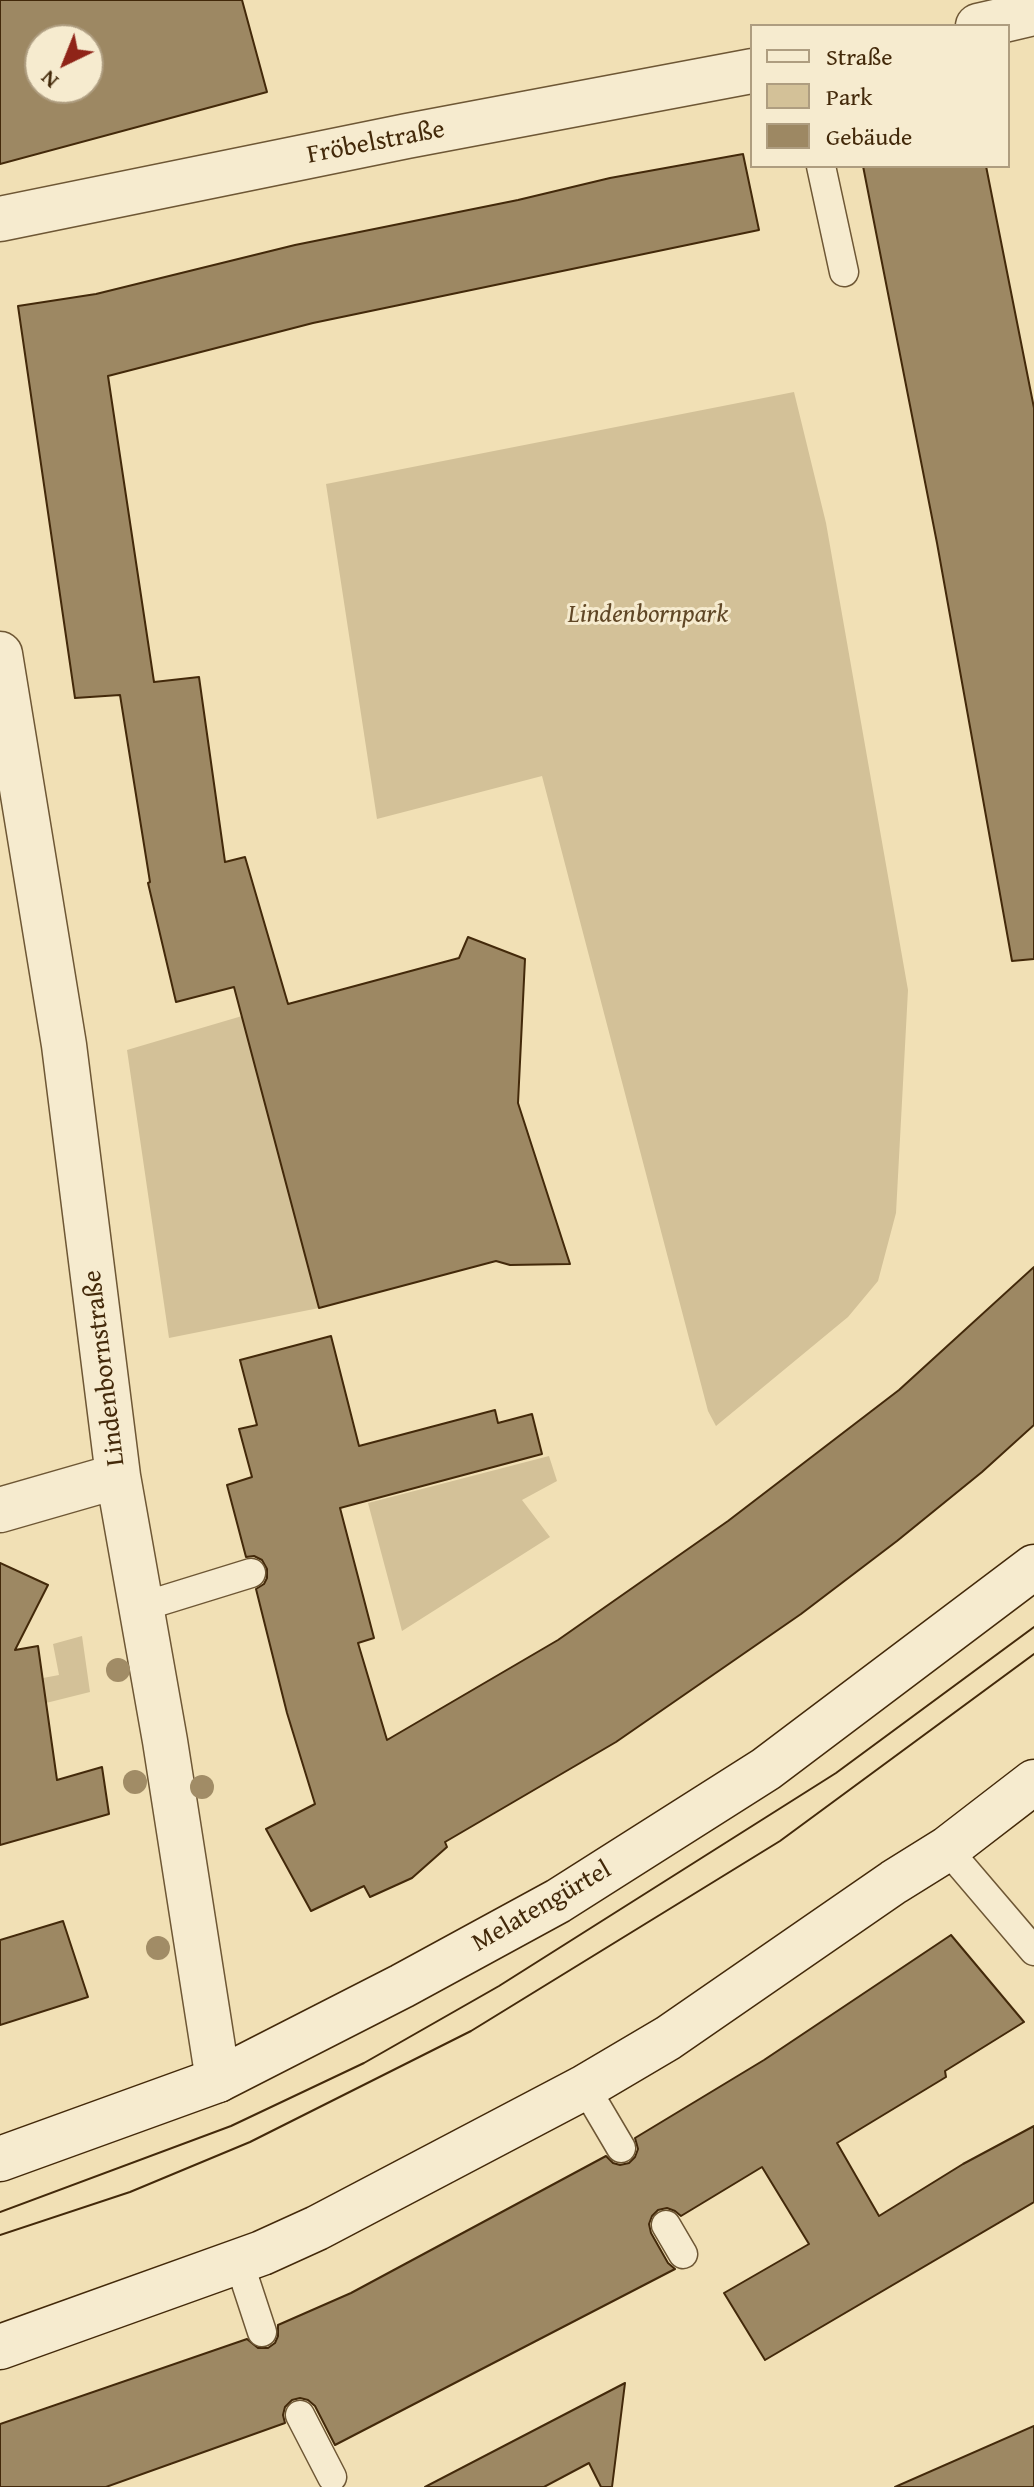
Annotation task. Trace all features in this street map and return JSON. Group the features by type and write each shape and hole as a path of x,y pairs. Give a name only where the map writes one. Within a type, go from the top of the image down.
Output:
{"main road":[{"path":"987,24 1034,13"},
{"name":"Fröbelstraße","path":"0,219 391,139 750,71"},
{"name":"Lindenbornstraße","path":"1,671 64,1045 118,1476 165,1741 218,2080"},
{"path":"0,1510 118,1476"},
{"name":"Melatengürtel","path":"0,2159 218,2080 402,1986 558,1901 766,1769 1034,1567"},
{"path":"0,2347 239,2262 317,2228 585,2087 668,2038 894,1882 947,1849 1034,1782"}],"lane":[{"path":"821,168 844,272"},
{"path":"141,1607 251,1573"},
{"path":"947,1849 1034,1951"},
{"path":"585,2087 621,2148"},
{"path":"666,2225 683,2254"},
{"path":"239,2262 262,2332"},
{"path":"300,2415 332,2477"}],"green space":[{"name":"Lindenbornpark","path":"794,392 826,523 908,990 896,1213 878,1281 848,1317 716,1426 708,1411 542,776 377,819 326,484"},
{"path":"242,1016 319,1308 169,1338 127,1050"},
{"path":"549,1456 557,1481 522,1500 550,1537 402,1631 368,1503"},
{"path":"82,1636 90,1692 46,1703 43,1678 59,1675 53,1644"}],"building":[{"path":"0,0 242,0 267,92 0,164"},
{"path":"743,154 759,230 313,323 108,376 154,682 199,677 225,862 245,857 288,1004 459,958 468,937 525,959 518,1103 570,1264 510,1265 496,1261 319,1308 234,987 176,1002 148,883 120,695 75,698 18,306 96,294 295,245 610,178"},
{"path":"863,168 986,168 1034,408 1034,959 1012,961 937,543"},
{"path":"1034,1267 1034,1425 982,1472 801,1614 616,1742 445,1842 447,1847 412,1878 370,1897 364,1886 311,1911 266,1829 315,1804 287,1713 256,1589 264,1584 267,1569 262,1560 254,1556 246,1557 227,1485 252,1477 239,1429 257,1425 240,1360 331,1336 359,1446 495,1410 498,1423 532,1414 542,1454 340,1508 374,1638 358,1643 387,1740 558,1640 728,1521 899,1390"},
{"path":"0,1563 48,1585 15,1650 38,1646 57,1780 102,1767 109,1814 0,1845"},
{"path":"63,1921 88,1997 0,2025 0,1940"},
{"path":"951,1935 1024,2022 945,2071 946,2077 837,2143 879,2216 963,2164 1034,2126 1034,2202 765,2360 724,2293 809,2244 762,2167 681,2216 667,2208 658,2210 652,2216 649,2224 651,2233 668,2263 675,2269 335,2445 315,2406 300,2398 292,2400 285,2407 285,2423 106,2487 0,2487 0,2424 247,2339 258,2348 268,2348 275,2343 278,2325 351,2293 606,2156 613,2163 629,2163 638,2149 635,2138 764,2060"},
{"path":"625,2383 612,2487 601,2487 589,2463 544,2487 425,2487"},
{"path":"1034,2426 1034,2487 895,2487"}],"tram line":[{"path":"0,2212 231,2126 364,2063 499,1986 836,1773 1034,1627"},
{"path":"0,2235 130,2192 250,2142 471,2031 780,1841 1034,1654"}]}
